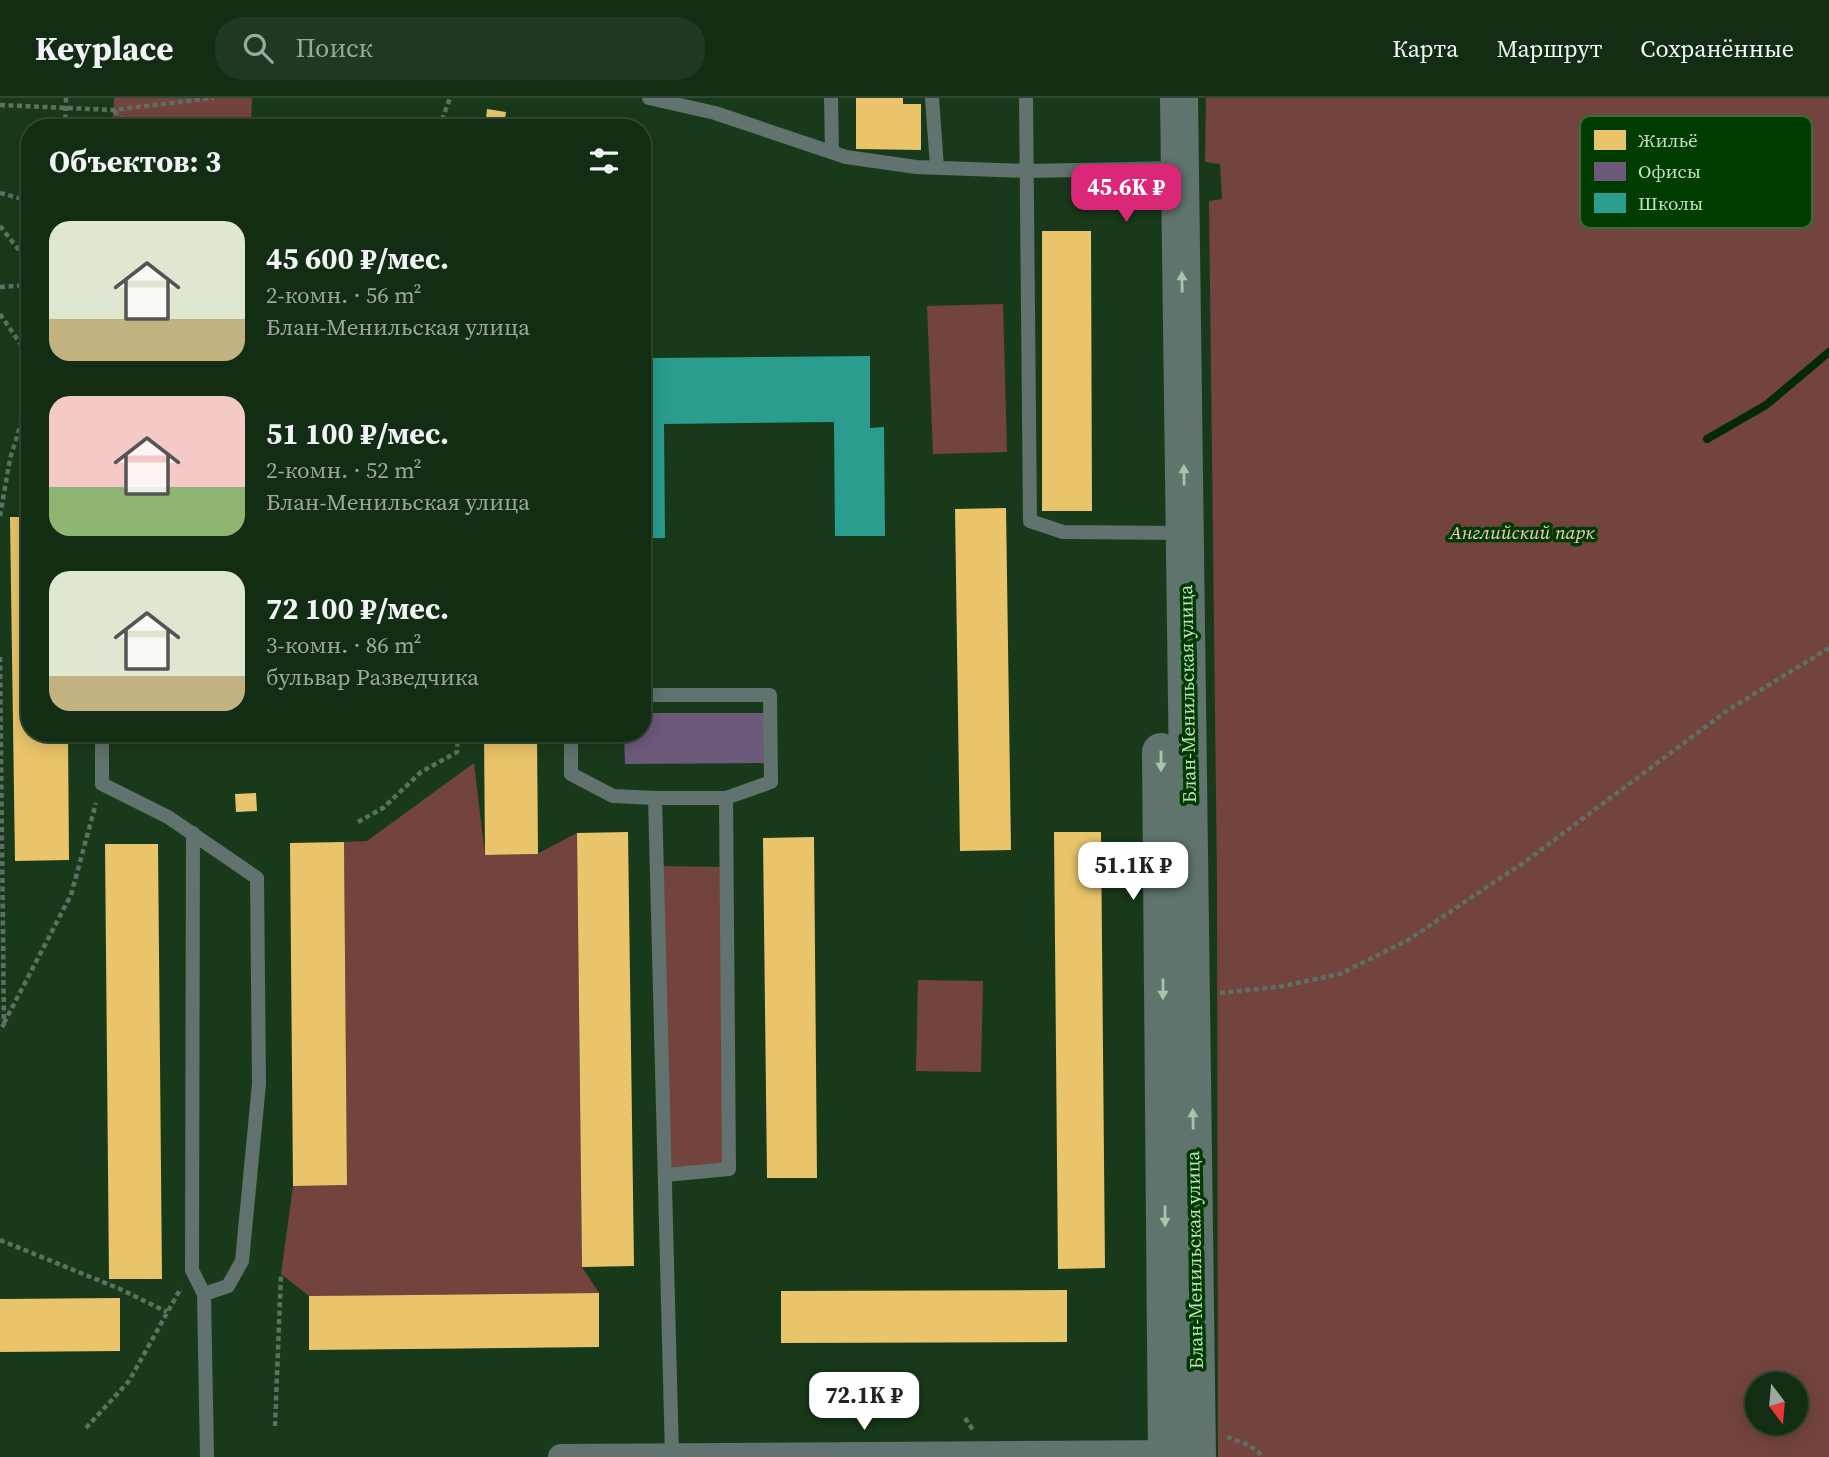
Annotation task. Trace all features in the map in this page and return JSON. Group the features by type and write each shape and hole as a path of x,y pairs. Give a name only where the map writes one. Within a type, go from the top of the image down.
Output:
{"street":[{"name":"Блан-Менильская улица","path":"1155,98 1168,169 1172,533 1191,1451"},
{"name":"Блан-Менильская улица","path":"1168,169 1180,98"},
{"name":"Блан-Менильская улица","path":"1172,533 1191,994 1191,1451"},
{"path":"561,1457 1191,1451"}],"lane":[{"path":"649,98 715,113 846,157 915,167 1027,171 1168,169"},
{"path":"831,98 832,152"},
{"path":"932,98 937,167"},
{"path":"1026,98 1030,521 1063,531 1172,533"},
{"path":"570,742 571,774 613,796 726,797 771,782 770,695 651,695"},
{"path":"102,742 102,782 168,817 257,878 259,1084 242,1262 228,1286 204,1294"},
{"path":"665,1175 729,1169 726,797"},
{"path":"655,798 671,1456"},
{"path":"193,833 192,1269 204,1294 207,1457"}],"path":[{"path":"65,119 66,98"},
{"path":"0,105 113,110 211,98"},
{"path":"442,119 450,98"},
{"path":"113,110 122,119"},
{"path":"0,193 21,199"},
{"path":"0,226 21,253"},
{"path":"0,287 21,286"},
{"path":"0,314 21,345"},
{"path":"0,516 10,459 21,423"},
{"path":"1191,994 1278,987 1340,974 1408,940 1526,861 1728,710 1829,648"},
{"path":"0,657 4,1024"},
{"path":"358,822 383,808 421,772 457,751 458,742"},
{"path":"0,1030 71,895 102,782"},
{"path":"0,1240 120,1289 167,1312"},
{"path":"86,1428 129,1381 192,1269"},
{"path":"275,1426 281,1274"},
{"path":"1191,1451 1249,1445 1264,1457"}],"green space":[{"path":"114,98 252,98 251,119 113,119"},
{"name":"Английский парк","path":"1206,98 1829,98 1829,1457 1218,1457 1217,880 1209,201 1222,199 1220,164 1205,162"},
{"path":"1003,304 1007,452 933,454 927,306"},
{"path":"474,763 485,855 537,854 577,833 582,1267 599,1293 309,1296 281,1274 293,1186 347,1185 344,842 367,841"},
{"path":"658,866 726,867 729,1169 665,1175"},
{"path":"918,980 983,981 981,1072 916,1071"}],"building: Жильё":[{"path":"856,98 903,98 903,104 921,104 921,150 856,149"},
{"path":"487,109 506,112 505,119 486,119"},
{"path":"1042,231 1091,231 1092,511 1042,511"},
{"path":"1006,508 1011,850 960,851 955,509"},
{"path":"10,517 21,517 21,742 68,742 69,860 15,861"},
{"path":"484,742 537,742 538,854 485,855"},
{"path":"256,793 257,811 236,812 235,794"},
{"path":"628,832 634,1266 582,1267 577,833"},
{"path":"1054,832 1101,832 1105,1268 1058,1269"},
{"path":"814,837 817,1178 767,1178 763,838"},
{"path":"344,842 347,1185 293,1186 290,843"},
{"path":"105,844 158,844 162,1279 109,1279"},
{"path":"1067,1290 1067,1342 781,1343 781,1291"},
{"path":"599,1293 599,1347 309,1350 309,1296"},
{"path":"120,1298 120,1351 0,1352 0,1299"}],"building: Офисы":[{"path":"651,713 765,713 766,763 625,764 624,742 651,742"}],"building: Школы":[{"path":"651,306 652,358 870,356 870,428 884,427 885,536 835,536 834,422 664,424 665,538 651,538"}],"waterway":[{"path":"1707,439 1766,405 1829,352"}]}
